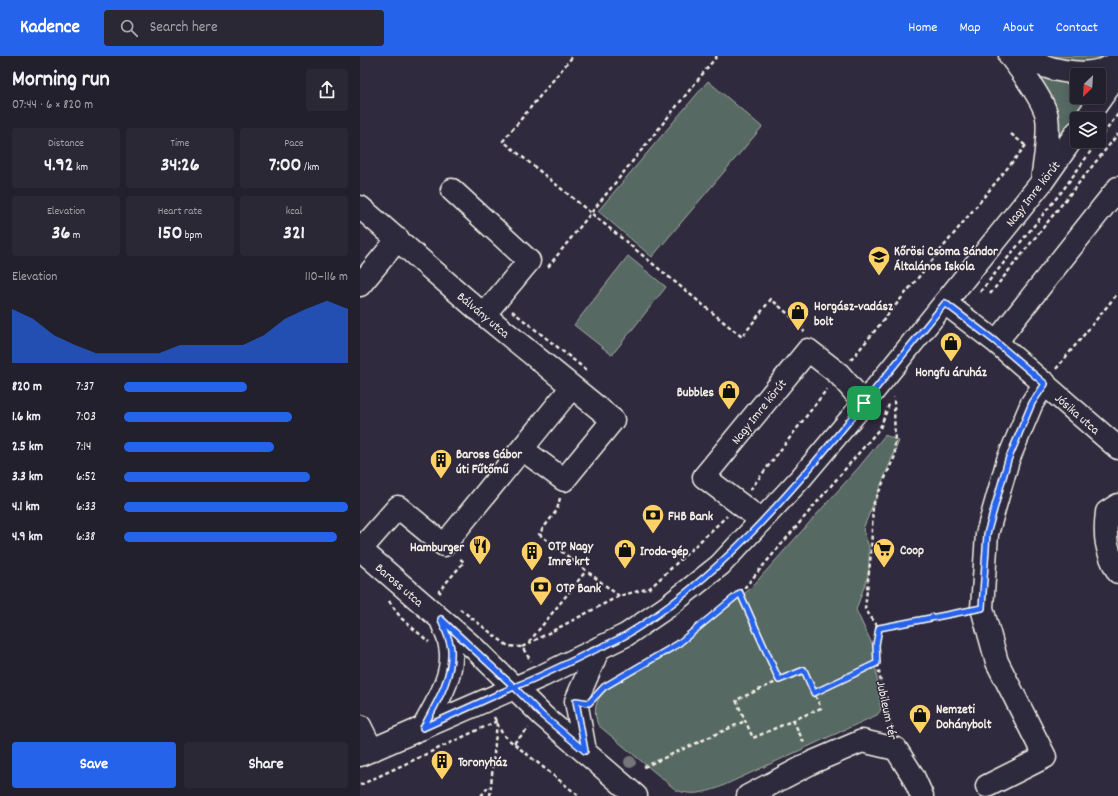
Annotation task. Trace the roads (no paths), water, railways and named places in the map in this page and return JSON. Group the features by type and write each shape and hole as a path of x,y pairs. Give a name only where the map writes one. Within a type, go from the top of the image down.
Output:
{"street":[{"path":"1010,56 1024,74 1046,113 1046,140 1042,182"},
{"path":"1029,56 1044,66 1059,70 1083,72 1101,70 1118,62"},
{"path":"1091,112 1118,74"},
{"name":"Nagy Imre körút","path":"366,752 423,728 626,635 667,607 720,565 801,478 864,403 1042,182 1070,142"},
{"path":"996,342 1118,188"},
{"path":"452,190 529,261 484,315"},
{"name":"Bálvány utca","path":"360,207 484,315 613,420 564,480 522,449"},
{"path":"360,285 398,239"},
{"name":"Jósika utca","path":"945,303 996,342 1118,448"},
{"name":"Nagy Imre körút","path":"761,520 704,477 808,350 839,374 864,403"},
{"path":"988,786 1045,757 997,662 982,608 987,534 1008,460 1032,403 1045,384"},
{"path":"360,549 398,507 444,544 572,387"},
{"path":"1118,505 1107,512 1104,531 1110,557 1118,572"},
{"name":"Baross utca","path":"360,549 448,612 514,687 543,716 585,751 627,793"},
{"path":"423,728 438,699 450,666 448,612"},
{"path":"585,751 576,701 599,648"},
{"path":"360,726 366,752"},
{"path":"748,796 813,762 862,741 896,749 918,786 902,796"}],"place":[{"name":"Kőrösi Csoma Sándor Általános Iskola","path":"879,276"},
{"name":"Horgász-vadász bolt","path":"798,332"},
{"name":"Hongfu áruház","path":"951,362"},
{"name":"Bubbles","path":"729,410"},
{"name":"Baross Gábor úti Fűtőmű","path":"441,480"},
{"name":"FHB Bank","path":"653,534"},
{"name":"Hamburger","path":"480,566"},
{"name":"Coop","path":"884,568"},
{"name":"Iroda-gép","path":"625,570"},
{"name":"OTP Nagy Imre krt","path":"532,572"},
{"name":"OTP Bank","path":"541,606"},
{"name":"Nemzeti Dohánybolt","path":"920,734"},
{"name":"Toronyház","path":"442,780"}]}
